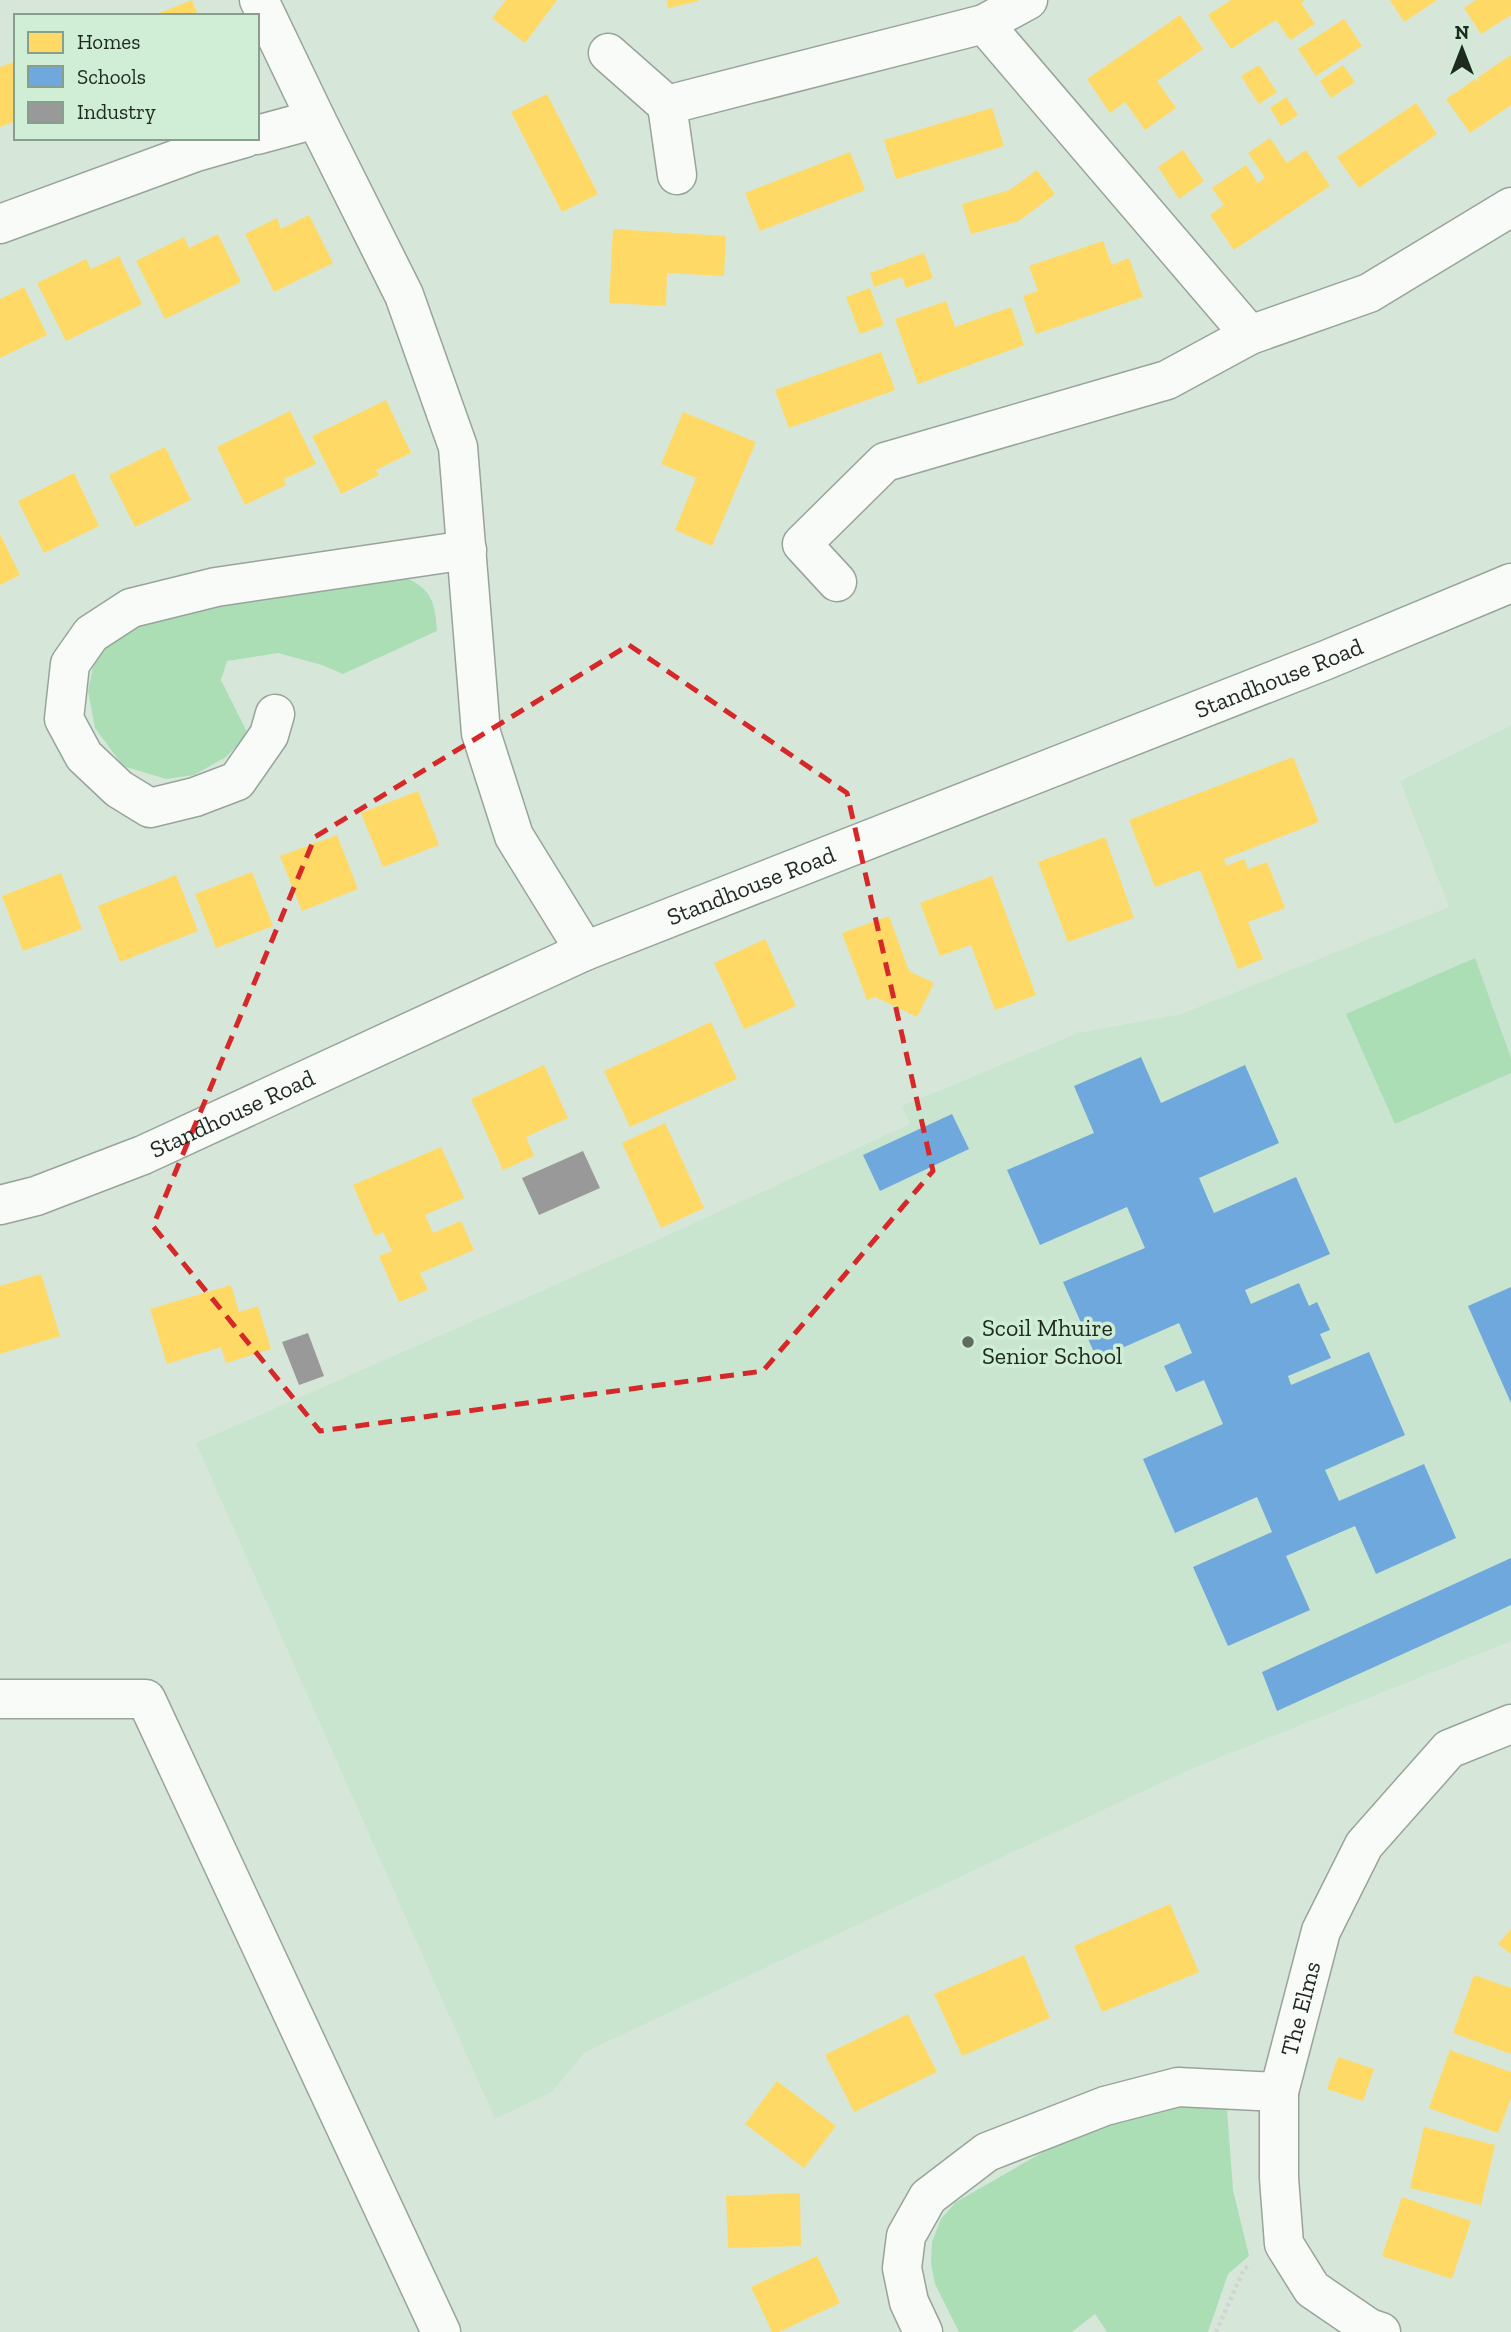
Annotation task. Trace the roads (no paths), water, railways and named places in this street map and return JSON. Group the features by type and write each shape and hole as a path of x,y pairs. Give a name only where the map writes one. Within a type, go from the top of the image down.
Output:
{"street":[{"path":"259,0 404,295 458,447 481,733 514,836 585,951"},
{"path":"667,106 984,24 1028,0"},
{"path":"984,24 1250,335"},
{"path":"608,53 667,106 677,175"},
{"path":"259,134 316,119"},
{"path":"0,224 196,152 239,140"},
{"path":"837,582 802,544 885,462 1167,380 1250,335 1368,293 1511,207"},
{"path":"275,714 269,735 237,781 195,797 150,808 119,789 84,756 64,719 70,664 91,634 131,608 216,587 467,551"},
{"name":"Standhouse Road","path":"0,1205 36,1196 143,1155 585,951 1326,660 1511,583"},
{"path":"0,1699 146,1699 441,2332"},
{"name":"The Elms","path":"1381,2332 1369,2328 1312,2289 1284,2244 1279,2178 1279,2092 1321,1931 1364,1845 1449,1749 1511,1724"},
{"path":"923,2332 909,2302 902,2268 906,2236 928,2197 987,2152 1105,2106 1178,2087 1279,2092"}],"place":[{"name":"Scoil Mhuire Senior School","path":"968,1342"}]}
